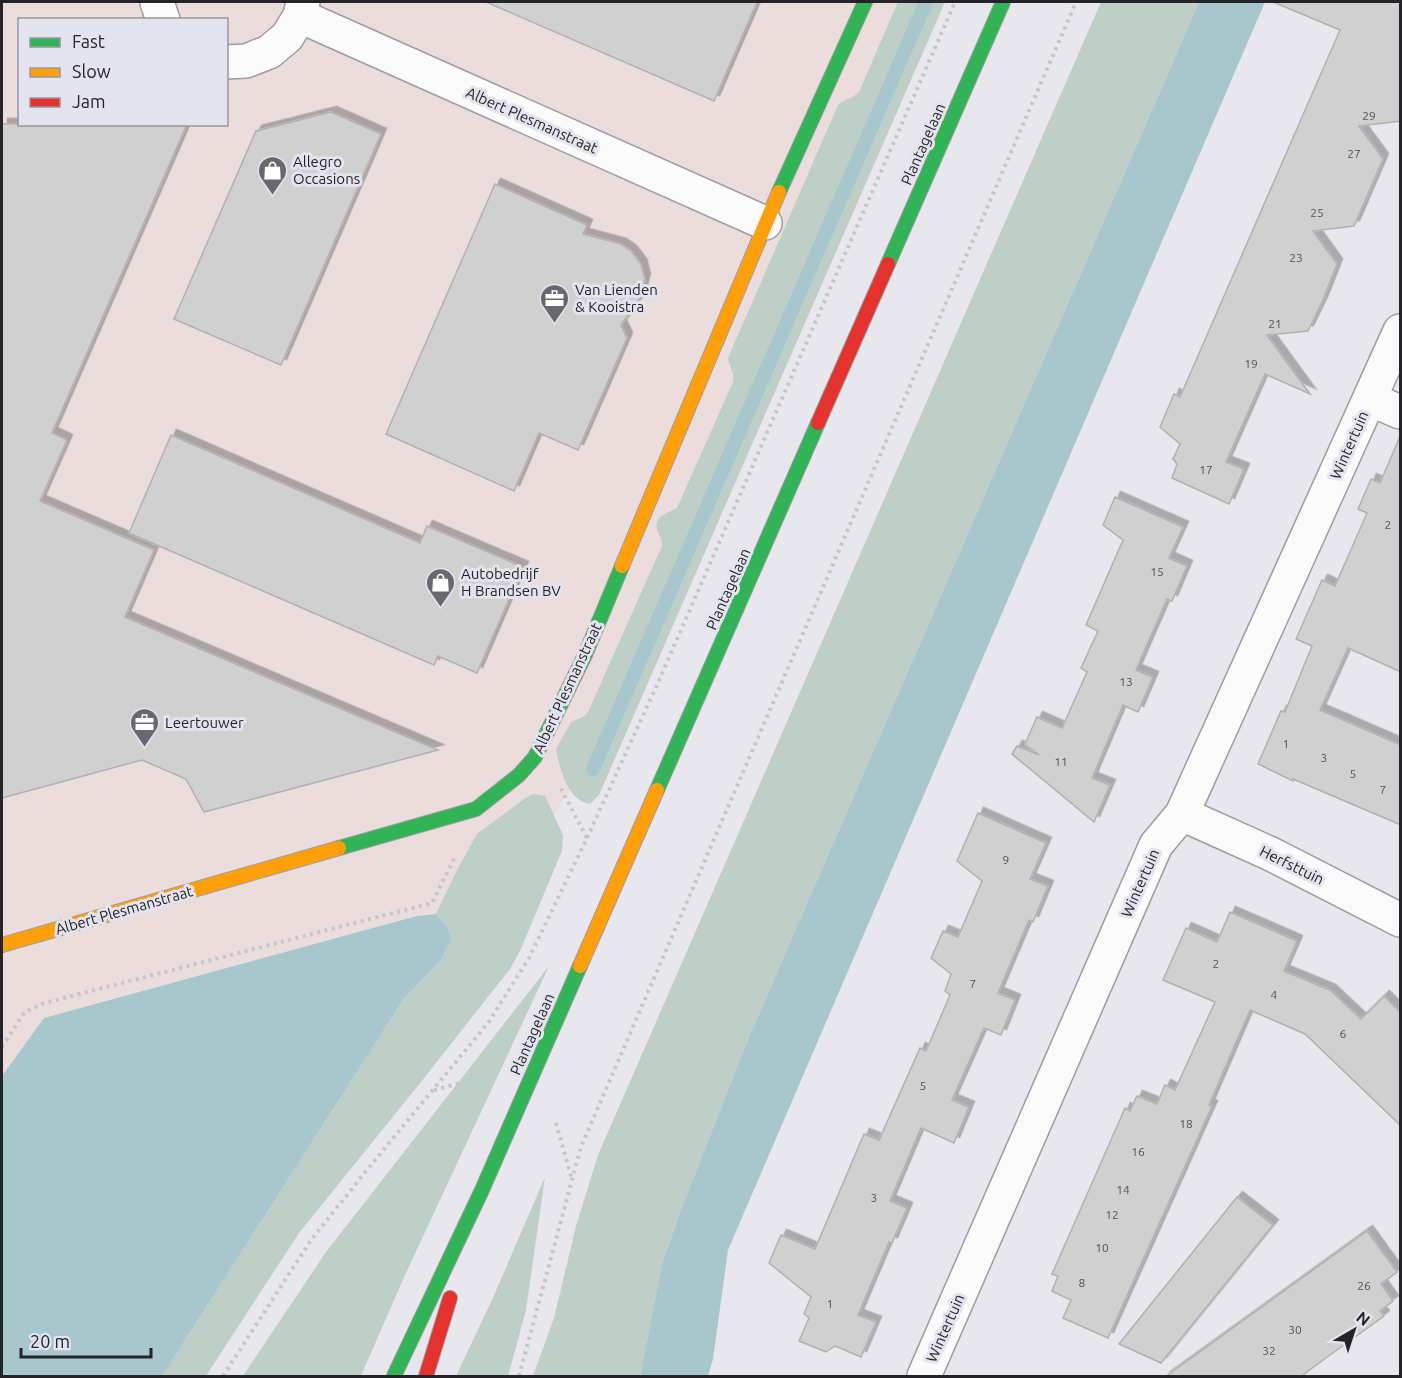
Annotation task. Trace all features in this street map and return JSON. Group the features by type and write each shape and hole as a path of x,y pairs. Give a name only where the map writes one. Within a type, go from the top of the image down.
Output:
{"main road":[{"name":"Albert Plesmanstraat","path":"2,945 476,809 519,775 535,757 585,655 765,223 865,2"},
{"name":"Plantagelaan","path":"394,1377 482,1190 1003,2"},
{"name":"Plantagelaan","path":"426,1377 482,1190"}],"street":[{"path":"157,2 162,18"},
{"name":"Albert Plesmanstraat","path":"228,62 246,61 268,52 287,37 302,9 765,223"},
{"name":"Wintertuin","path":"924,1377 1156,845 1182,814 1401,331"},
{"path":"1370,399 1401,412"},
{"name":"Herfsttuin","path":"1182,814 1271,854 1401,920"}],"path":[{"path":"223,1377 311,1240 488,1023 529,958 657,685 955,2"},
{"path":"519,1377 581,1146 1076,2"},
{"path":"535,757 558,784 587,838"},
{"path":"2,1047 24,1013 41,1004 432,903 476,809"}],"shaded area":[{"path":"2,2 916,2 581,772 548,825 424,943 2,1089"},
{"path":"898,2 945,2 599,795 590,804 582,801 570,790 566,782 556,749 571,722 588,712 662,546 657,527 658,520 677,508 733,382 728,358 838,105 859,92"},
{"path":"1101,2 1199,2 749,1037 680,1212 662,1264 640,1376 533,1376 554,1318 576,1226 598,1155"},
{"path":"533,794 545,796 563,835 562,851 520,951 510,969 299,1233 206,1376 162,1376 403,1000 440,961 447,927 436,914 477,834"},
{"path":"549,966 405,1275 361,1376 243,1376 326,1252"},
{"path":"545,1177 526,1310 508,1376 456,1376 492,1300"}],"water":[{"path":"1199,2 1265,2 728,1250 713,1359 708,1376 640,1376 662,1264 680,1212 749,1037"},
{"path":"436,914 447,927 451,940 440,961 403,1000 162,1376 2,1376 2,1076 44,1018 417,916"}],"building":[{"path":"486,2 757,2 714,101"},
{"path":"1273,2 1401,2 1401,121 1359,126 1383,159 1354,226 1313,231 1337,264 1323,300 1308,331 1267,335 1310,394 1265,374 1226,462 1244,469 1229,504 1172,478 1177,464 1173,459 1180,444 1160,427 1174,394 1180,397 1340,30"},
{"path":"331,112 381,134 281,365 174,319 256,131"},
{"path":"2,124 18,124 18,126 186,126 52,433 67,440 40,501 154,550 125,617 438,750 204,812 186,779 142,760 2,798"},
{"path":"495,184 587,225 583,234 621,244 631,251 641,264 645,279 640,298 621,325 627,338 578,450 539,433 514,491 386,434"},
{"path":"1401,434 1401,672 1348,648 1320,710 1401,745 1401,825 1293,779 1293,781 1258,764 1281,711 1285,712 1312,646 1296,639 1322,580 1335,586 1367,513 1358,509 1371,479 1380,483"},
{"path":"171,435 420,543 427,526 523,567 477,673 438,656 434,665 129,533"},
{"path":"1115,497 1183,527 1169,558 1187,566 1172,601 1167,599 1136,670 1153,677 1138,712 1123,705 1092,778 1110,785 1094,822 1012,754 1017,746 1039,755 1025,744 1037,717 1062,728 1087,672 1081,668 1098,631 1086,625 1123,540 1103,525"},
{"path":"978,813 1046,843 1030,879 1048,886 1033,922 1029,920 998,993 1015,1000 1001,1035 984,1028 952,1100 969,1107 954,1143 921,1128 890,1201 907,1208 892,1243 889,1242 858,1315 876,1322 861,1357 835,1346 826,1352 799,1341 809,1318 804,1314 811,1297 769,1263 781,1235 815,1249 864,1134 879,1140 920,1048 926,1051 950,995 945,991 951,974 931,958 943,931 958,937 982,881 957,861"},
{"path":"1230,912 1297,941 1284,971 1330,990 1361,1019 1384,996 1401,1013 1401,1126 1305,1034 1250,1010 1209,1105 1212,1106 1108,1338 1063,1318 1071,1300 1052,1291 1058,1276 1052,1274 1125,1108 1130,1111 1137,1096 1157,1104 1165,1085 1175,1090 1215,1002 1163,980 1186,928 1217,942"},
{"path":"1237,1197 1273,1225 1161,1363 1119,1344"},
{"path":"1367,1231 1397,1272 1381,1284 1393,1301 1380,1311 1384,1316 1300,1377 1165,1377"}],"waterway":[{"path":"593,769 926,2"}],"traffic: fast":[{"path":"779,192 865,2"},
{"path":"888,264 1003,2"},
{"path":"657,790 818,423"},
{"path":"339,848 476,809 519,775 535,757 585,655 622,566"},
{"path":"394,1376 482,1190 580,966"}],"traffic: slow":[{"path":"622,566 779,192"},
{"path":"580,966 657,790"},
{"path":"2,945 339,848"}],"traffic: jam":[{"path":"818,423 888,264"},
{"path":"426,1376 450,1298"}],"place":[{"name":"Allegro Occasions","path":"272,196"},
{"name":"Van Lienden & Kooistra","path":"554,324"},
{"name":"Autobedrijf H Brandsen BV","path":"440,608"},
{"name":"Leertouwer","path":"144,748"}]}
